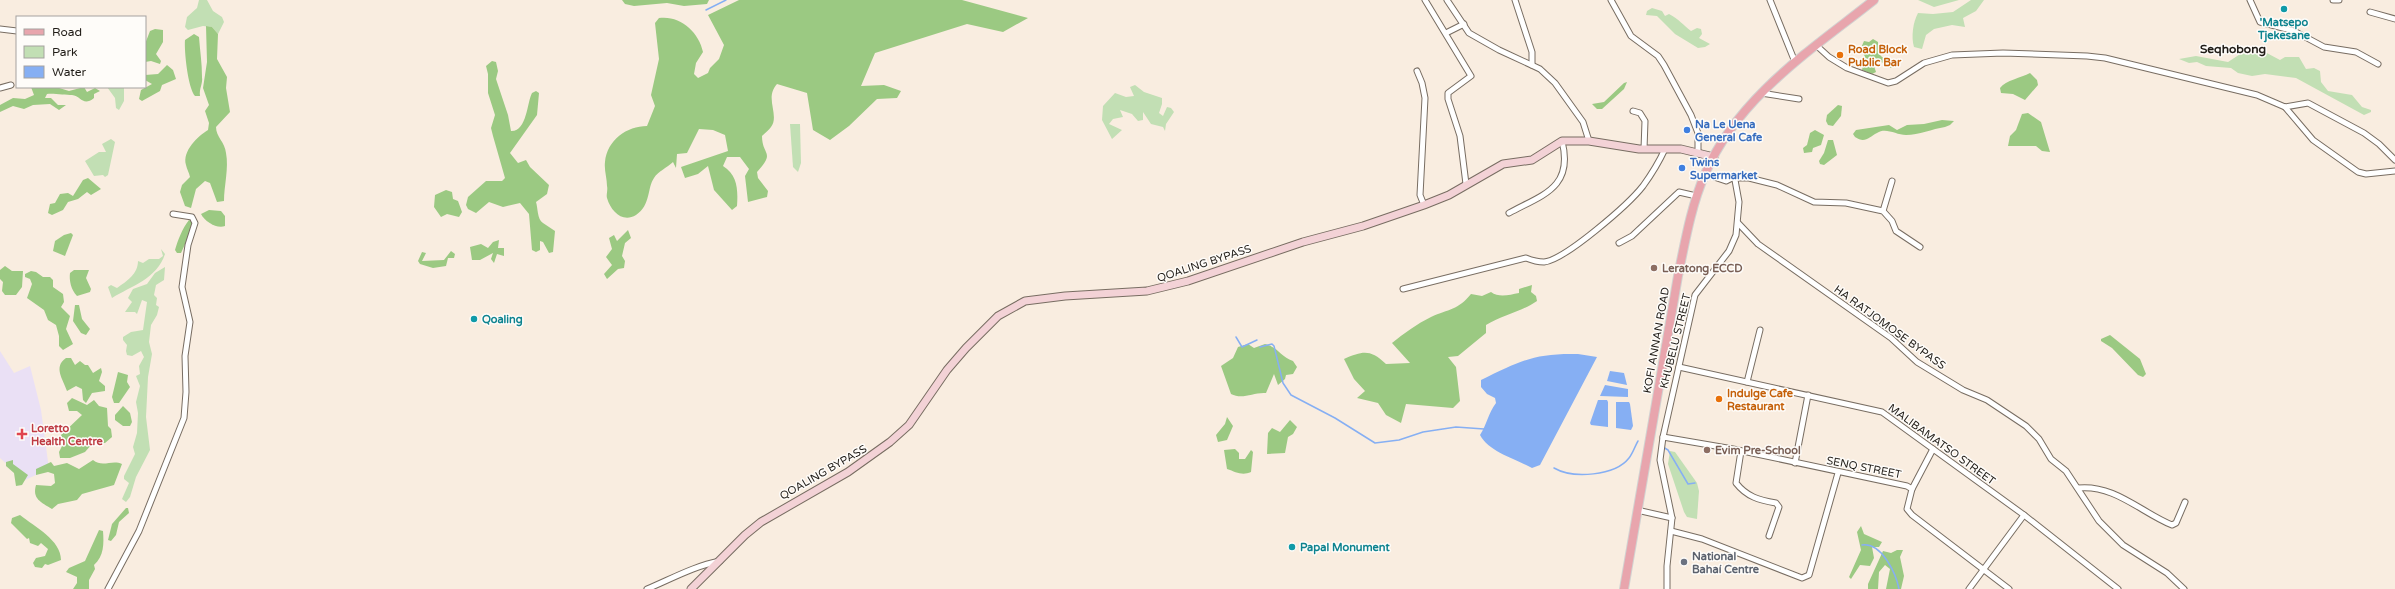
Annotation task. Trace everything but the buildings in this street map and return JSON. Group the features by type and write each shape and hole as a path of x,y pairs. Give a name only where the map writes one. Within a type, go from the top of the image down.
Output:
{"main road":[{"name":"KOFI ANNAN ROAD","path":"1624,589 1684,246 1705,174 1714,157 1740,117 1761,93 1795,62 1874,0"},
{"path":"1562,141 1589,141 1644,149 1698,152 1714,157"},
{"name":"QOALING BYPASS","path":"691,589 744,534 761,522 848,472 890,442 908,425 947,370 966,348 998,316 1010,308 1025,301 1044,298 1147,291 1165,288 1303,242 1370,223 1424,205 1449,195 1503,164 1532,160 1562,141"}],"street":[{"path":"1425,0 1471,76 1448,93 1448,99 1460,136 1466,184"},
{"path":"1447,0 1470,33 1499,50 1532,65 1555,83 1583,122 1589,141"},
{"path":"1515,0 1532,52 1532,65"},
{"path":"1611,0 1631,36 1658,56 1664,65 1694,121 1698,133 1698,152"},
{"path":"1770,0 1795,62"},
{"path":"2250,0 2260,22 2294,32 2324,47 2356,52 2378,64"},
{"path":"2333,0 2339,0"},
{"path":"2370,12 2395,19"},
{"path":"1446,33 1464,24"},
{"path":"0,29 16,31"},
{"path":"1817,46 1829,57 1847,68 1888,83 1896,81 1924,63 1952,56 2003,53 2087,56 2175,74 2239,92 2257,95 2285,106 2308,103 2364,133 2379,144 2395,160"},
{"path":"1417,71 1422,83 1425,98 1420,195 1424,205"},
{"path":"0,88 11,85"},
{"path":"1761,93 1799,99"},
{"path":"2285,106 2313,140 2358,172 2372,174 2395,171"},
{"path":"1632,111 1640,113 1645,121 1644,149"},
{"path":"1509,213 1547,195 1555,188 1564,162 1562,141"},
{"path":"1403,289 1526,258 1544,262 1556,258 1582,241 1626,204 1642,186 1665,149"},
{"path":"1705,174 1717,180 1735,180 1743,177 1777,185 1814,202 1846,203 1883,211 1892,222 1896,230 1920,247"},
{"name":"KHUBELU STREET","path":"1667,589 1667,566 1672,518 1660,460 1663,437 1695,295 1733,244 1738,223 1739,202 1735,180"},
{"path":"1883,211 1892,181"},
{"path":"1619,243 1632,236 1679,192 1692,195"},
{"path":"108,589 139,531 184,418 186,392 185,356 190,322 182,287 188,245 195,223 192,216 173,214"},
{"name":"HA RATJOMOSE BYPASS","path":"1738,223 1758,244 1891,338 1917,362 1963,390 1987,400 2026,426 2038,439 2051,459 2066,471 2099,521 2123,544 2168,573 2184,589"},
{"path":"1747,382 1760,330"},
{"name":"MALIBAMATSO STREET","path":"1678,367 1882,412 2024,515 2118,589"},
{"path":"1795,463 1808,395"},
{"name":"SENQ STREET","path":"1663,437 1741,451 1912,489 1907,509 1912,515 2009,589"},
{"path":"1912,489 1933,448"},
{"path":"1741,451 1736,483 1743,492 1756,499 1776,503 1779,507 1769,536"},
{"path":"1671,531 1702,539 1802,578 1809,575 1838,473"},
{"path":"2078,488 2108,492 2123,497 2144,512 2172,525 2176,523 2185,502"},
{"path":"1637,510 1672,518"},
{"path":"1969,589 2024,515"},
{"path":"646,589 679,576 697,566 720,560"}],"shaded area":[{"name":"Loretto Health Centre","path":"0,351 14,373 30,366 41,410 49,469 25,480 0,458"}],"green space":[{"path":"199,0 207,0 213,11 222,17 224,22 218,34 212,27 203,26 188,30 185,27 187,17 197,8"},
{"path":"622,0 709,0 707,4 684,6 667,3 634,6 625,4"},
{"path":"739,0 962,0 1028,18 1003,32 967,24 875,53 861,86 884,85 901,91 897,98 877,99 849,126 830,140 813,130 807,93 777,84 773,89 772,95 773,122 770,128 762,136 767,157 757,172 758,178 768,191 767,197 748,202 745,176 749,169 740,157 727,157 723,166 732,174 736,184 737,206 732,210 714,190 708,166 698,174 685,178 681,167 728,151 725,135 713,130 699,129 687,153 677,154 676,168 673,162 660,171 656,176 652,182 646,202 641,211 636,215 627,218 618,215 611,208 607,198 605,162 610,147 619,136 632,129 647,126 655,106 651,95 659,59 655,23 659,18 674,19 687,26 693,32 701,45 703,52 696,63 694,74 698,78 708,73 710,68 719,59 724,45 708,15"},
{"path":"1918,0 1959,0 1934,7"},
{"path":"1971,0 1984,0 1976,11 1963,18 1965,27 1952,25 1934,29 1926,35 1922,49 1914,47 1913,30 1918,13 1933,14 1953,12"},
{"path":"1652,8 1662,11 1665,16 1669,14 1691,31 1697,28 1701,29 1702,34 1699,38 1710,44 1705,47 1698,48 1675,34 1657,16 1646,15 1647,11"},
{"path":"206,26 212,27 218,34 217,59 227,77 226,88 230,112 216,127 216,131 225,149 227,171 224,201 217,202 210,183 205,181 196,189 191,208 185,206 180,192 182,185 190,177 186,167 186,154 192,144 208,130 209,123 205,111 209,105 203,88 207,62"},
{"path":"155,29 163,30 163,42 156,54 161,61 160,64 151,61 146,62 146,41 150,31"},
{"path":"194,34 199,37 202,79 200,96 195,96 190,85 185,52 185,40"},
{"path":"1873,39 1878,42 1878,53 1882,57 1895,63 1891,68 1875,58 1872,60 1876,72 1872,74 1862,70 1865,57 1861,48 1864,41 1869,42"},
{"path":"2245,51 2258,53 2263,51 2280,60 2285,57 2299,57 2306,69 2314,68 2320,71 2321,82 2328,91 2352,95 2362,107 2371,110 2371,112 2364,115 2296,78 2265,74 2252,76 2238,73 2231,68 2206,66 2197,62 2189,63 2179,59 2196,56 2228,62"},
{"path":"492,61 496,62 498,71 496,79 508,115 511,131 520,127 523,122 532,93 536,91 539,93 537,115 510,153 518,163 526,160 530,167 549,185 547,194 536,202 541,221 555,231 553,252 549,253 543,242 540,241 540,250 536,252 532,250 529,214 520,203 503,207 489,202 476,213 468,209 466,205 468,197 486,181 502,181 505,178 491,128 495,115 488,93 488,74 486,66"},
{"path":"167,65 173,70 176,79 162,85 160,91 142,101 139,99 141,90 152,84 146,81 146,75 158,74"},
{"path":"2030,73 2037,80 2038,85 2025,100 2013,94 2001,93 2000,88 2003,85"},
{"path":"1627,82 1624,89 1602,109 1597,109 1592,104 1604,102 1624,83"},
{"path":"1135,85 1144,92 1162,98 1159,113 1163,116 1167,107 1171,108 1174,112 1166,124 1165,131 1163,127 1151,124 1143,112 1143,120 1138,121 1132,114 1120,110 1123,117 1113,119 1109,124 1122,130 1112,139 1102,120 1103,106 1115,93 1126,97 1134,96 1130,87"},
{"path":"31,88 59,88 69,91 85,88 87,92 95,88 100,91 94,94 94,98 87,101 72,95 47,94 45,98 51,98 58,105 66,105 59,110 50,104 33,105 24,109 13,106 0,112 0,105 13,98 25,99 34,95"},
{"path":"108,88 124,88 124,101 119,110 116,108 115,98"},
{"path":"1838,105 1842,106 1841,116 1833,126 1828,125 1826,121 1827,115"},
{"path":"2028,113 2041,122 2050,152 2042,151 2036,146 2008,146 2010,136 2016,130 2022,114"},
{"path":"1942,120 1954,121 1945,127 1911,135 1880,131 1867,139 1862,140 1855,137 1853,134 1856,130 1889,125 1897,130 1907,125 1924,124"},
{"path":"790,124 800,124 801,163 798,172 793,167"},
{"path":"1815,130 1824,135 1821,145 1813,148 1812,152 1804,153 1803,148 1807,145 1810,133"},
{"path":"111,139 115,142 108,175 105,177 103,175 94,176 85,161 99,152 106,152 102,144"},
{"path":"1828,140 1833,140 1837,155 1824,165 1820,164 1819,161 1824,153"},
{"path":"88,178 101,189 91,195 87,192 78,199 68,202 63,210 52,215 48,213 50,204 55,203 60,194 68,193 73,196 83,180"},
{"path":"446,190 452,192 453,199 458,201 462,212 459,217 447,214 441,217 434,207 435,195"},
{"path":"209,210 221,211 225,216 225,226 218,227 205,220 201,214"},
{"path":"189,220 193,222 181,253 177,253 175,250 177,242"},
{"path":"628,230 631,238 625,243 622,256 625,261 624,268 618,269 607,279 604,274 612,265 606,257 612,249 609,238 614,235 617,241"},
{"path":"71,233 73,235 65,256 53,251 55,241 64,235"},
{"path":"499,240 498,248 504,248 504,256 497,254 494,263 491,259 493,253 480,260 472,260 470,247 481,244 488,248 493,242"},
{"path":"161,249 165,254 161,263 150,276 112,298 108,287 111,285 117,288 128,280 136,270 138,261 143,263 149,259 159,259 163,256"},
{"path":"451,251 455,254 454,258 448,258 446,266 433,268 420,264 418,261 422,252 426,253 422,261 444,260"},
{"path":"5,266 12,271 23,271 22,287 16,295 5,295 2,291 3,282 0,279 0,270"},
{"path":"165,267 164,280 156,285 154,295 157,298 156,305 159,307 157,315 151,325 149,342 152,354 148,377 146,417 150,450 136,477 130,497 126,502 122,499 129,483 124,479 124,476 135,454 133,447 137,433 138,413 136,402 140,386 136,376 140,374 139,366 144,357 141,351 132,356 127,355 127,345 123,340 123,337 131,332 143,330 147,302 142,300 137,314 135,312 125,312 132,302 128,298 133,289 147,284 155,273"},
{"path":"74,270 89,270 86,278 91,289 90,292 77,296 75,294 70,279 70,273"},
{"path":"31,271 36,272 43,277 50,277 53,280 53,287 63,294 64,302 61,307 70,316 66,329 73,344 63,350 59,346 59,336 56,325 48,320 44,310 27,298 32,284 30,279 25,277 25,274"},
{"path":"1532,285 1531,292 1536,296 1537,301 1525,308 1486,325 1486,333 1458,356 1448,357 1456,367 1460,401 1453,408 1406,404 1401,423 1386,415 1378,403 1357,398 1365,391 1354,379 1344,359 1356,354 1366,353 1375,356 1386,364 1410,363 1392,343 1406,332 1431,317 1457,306 1471,294 1482,296 1491,292 1497,295 1508,295 1519,293 1519,289"},
{"path":"75,305 79,305 82,319 90,329 86,335 81,333 73,321"},
{"path":"2110,335 2140,359 2146,374 2143,377 2138,375 2112,348 2101,341 2101,339"},
{"path":"1248,344 1254,348 1265,344 1269,345 1293,361 1297,367 1293,374 1286,375 1285,379 1278,385 1274,374 1266,393 1235,396 1231,394 1221,366 1233,358 1238,347"},
{"path":"66,358 71,358 75,365 80,361 85,365 88,365 93,373 101,368 102,372 99,381 105,386 105,391 92,393 86,403 83,400 82,389 76,386 67,391 60,373 60,365"},
{"path":"118,372 128,375 127,382 130,387 119,403 114,403 112,397"},
{"path":"72,398 87,405 94,400 99,406 107,408 108,426 111,429 112,437 105,443 92,444 85,452 70,458 60,458 59,452 63,444 61,435 82,415 77,411 69,411 67,403"},
{"path":"123,406 130,413 132,422 130,426 123,426 115,420 115,415"},
{"path":"1227,417 1233,426 1227,440 1218,442 1216,435 1225,424"},
{"path":"1290,420 1297,427 1293,434 1288,437 1285,453 1267,454 1268,433 1272,428 1280,432"},
{"path":"1235,449 1239,453 1239,459 1245,459 1251,450 1253,452 1251,472 1242,474 1227,469 1224,450"},
{"path":"1670,451 1675,452 1697,483 1699,491 1697,519 1687,517 1684,512 1668,464"},
{"path":"13,460 13,464 28,475 22,485 16,486 14,473 6,466 6,462"},
{"path":"93,460 100,463 115,462 122,464 114,485 82,494 77,500 58,504 52,509 38,500 35,494 36,485 51,486 55,483 54,474 48,472 36,475 36,469 51,462 54,466 67,463 79,469"},
{"path":"126,508 128,508 129,513 119,522 116,535 111,541 108,540 112,524"},
{"path":"20,515 40,529 52,540 57,546 61,560 48,565 45,564 42,568 35,567 33,563 36,558 45,556 48,549 41,543 38,546 30,543 29,538 27,539 11,523 12,518"},
{"path":"1861,526 1864,534 1882,542 1879,547 1872,547 1874,558 1870,566 1860,565 1851,579 1849,577 1861,550 1857,532"},
{"path":"99,530 103,531 103,550 100,558 94,565 95,569 89,580 89,589 73,589 77,583 77,577 66,572 69,568 85,561"},
{"path":"1897,550 1903,550 1900,557 1904,576 1901,589 1886,589 1890,569 1885,565 1879,572 1878,589 1868,589 1868,584 1883,551 1891,553"}],"water":[{"path":"1578,354 1597,357 1540,465 1532,468 1496,451 1484,441 1480,435 1496,403 1495,398 1487,394 1481,387 1481,380 1517,363 1538,357"},
{"path":"1610,371 1624,373 1627,385 1607,381"},
{"path":"1605,385 1628,389 1628,397 1600,396"},
{"path":"1598,400 1607,400 1608,402 1608,427 1591,425 1590,423"},
{"path":"1616,402 1629,402 1633,426 1631,430 1616,428"}],"waterway":[{"path":"706,10 726,0"},
{"path":"1236,337 1242,347 1257,340"},
{"path":"1260,347 1272,344 1274,346 1283,383 1291,395 1335,418 1375,443 1399,440 1423,432 1456,427 1484,429"},
{"path":"1554,468 1572,474 1593,474 1614,469 1623,464 1629,458 1638,441"},
{"path":"1663,447 1668,450 1688,484 1695,483"},
{"path":"1862,545 1869,545 1876,548 1882,554 1895,575 1899,589"}],"place":[{"name":"'Matsepo Tjekesane","path":"2284,9"},
{"name":"Road Block Public Bar","path":"1840,55"},
{"name":"Na Le Uena General Cafe","path":"1687,130"},
{"name":"Twins Supermarket","path":"1682,168"},
{"name":"Leratong ECCD","path":"1654,268"},
{"name":"Qoaling","path":"474,319"},
{"name":"Indulge Cafe Restaurant","path":"1719,399"},
{"name":"Loretto Health Centre","path":"22,434"},
{"name":"Evim Pre-School","path":"1707,450"},
{"name":"Papal Monument","path":"1292,547"},
{"name":"National Bahaí Centre","path":"1684,562"}],"district":[{"name":"Seqhobong","path":"2233,49"}]}
